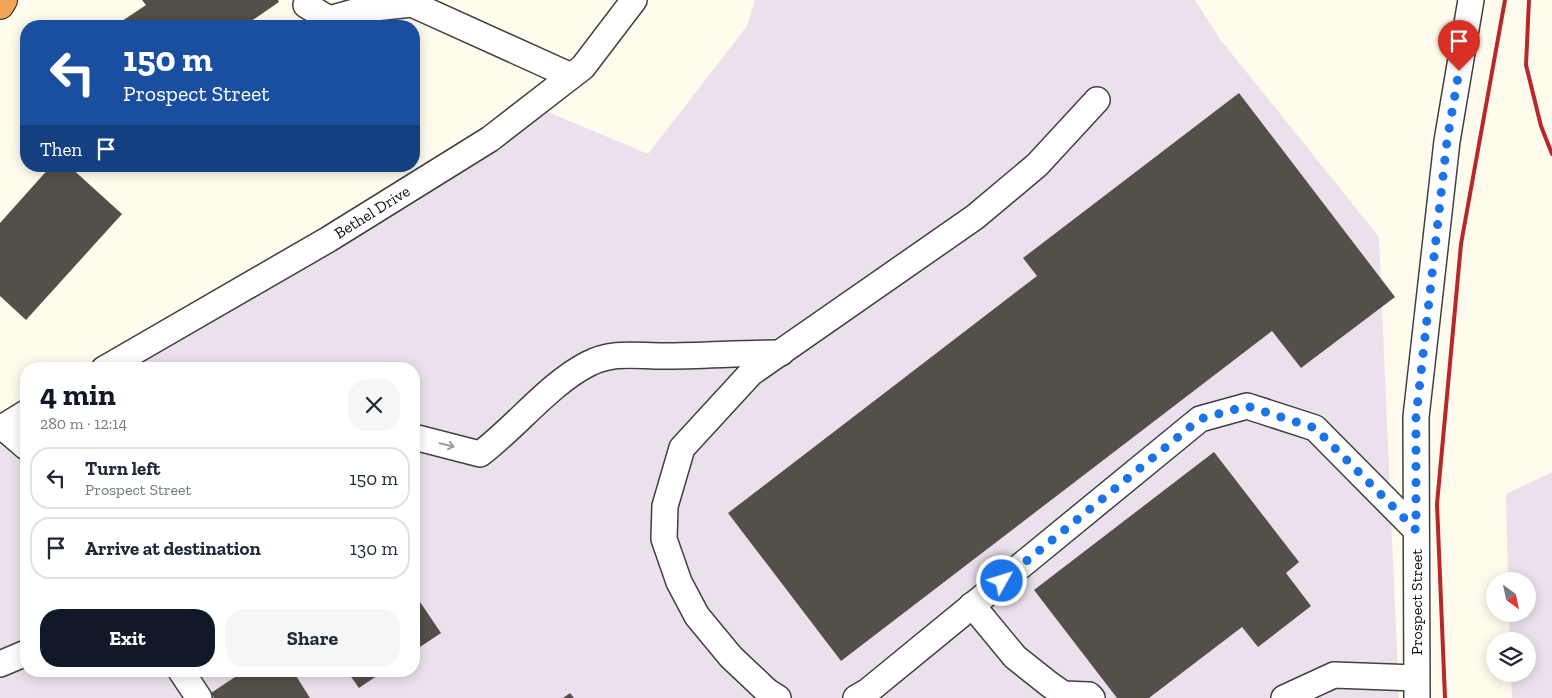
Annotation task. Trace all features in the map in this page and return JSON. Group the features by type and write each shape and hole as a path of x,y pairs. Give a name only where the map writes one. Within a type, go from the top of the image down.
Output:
{"highway":[{"path":"0,5 3,0"}],"street":[{"name":"Bethel Drive","path":"116,362 329,239 481,144 583,67 634,0"},
{"name":"Prospect Street","path":"1405,688 1416,530 1416,417 1447,141 1471,0"},
{"path":"306,5 329,19 365,9 412,4 571,76"},
{"path":"778,698 767,691 731,657 697,616 678,582 664,539 665,506 682,448 751,373 975,217 1037,165 1097,100"},
{"path":"420,439 480,454 497,441 562,381 589,363 618,354 662,356 781,352"},
{"path":"856,698 1200,419 1247,406 1315,428 1416,530"},
{"path":"20,417 2,428 20,442"},
{"path":"972,605 1015,657 1049,684 1063,694 1088,695 1092,698"},
{"path":"0,664 20,656"},
{"path":"1284,698 1334,675 1405,688"},
{"path":"185,677 199,698"}],"shaded area":[{"path":"755,0 1195,0 1220,39 1379,237 1399,698 0,698 0,416 20,404 20,677 420,677 420,362 92,362 414,172 420,172 420,168 529,104 648,154 747,26"},
{"path":"1552,472 1552,698 1512,698 1511,682 1536,682 1536,632 1510,632 1509,622 1536,622 1536,572 1508,572 1506,494"}],"building":[{"path":"142,0 278,0 279,2 253,20 124,20 146,5"},
{"path":"1239,93 1395,297 1301,368 1272,331 841,661 728,513 1037,276 1023,258"},
{"path":"46,172 76,172 122,214 26,320 0,296 0,223"},
{"path":"1214,452 1299,562 1286,573 1311,606 1258,647 1242,627 1149,698 1117,698 1034,590"},
{"path":"420,602 441,633 420,647"},
{"path":"235,677 297,677 310,698 214,698 211,693"},
{"path":"351,677 375,677 359,688"},
{"path":"570,693 574,698 563,698"}],"railway":[{"path":"1445,698 1437,504 1461,244 1505,0"},
{"path":"1529,0 1526,65 1541,126 1552,154"}],"route":[{"path":"1002,581 1200,419 1247,406 1315,428 1416,530 1416,417 1447,141 1459,71"}]}
